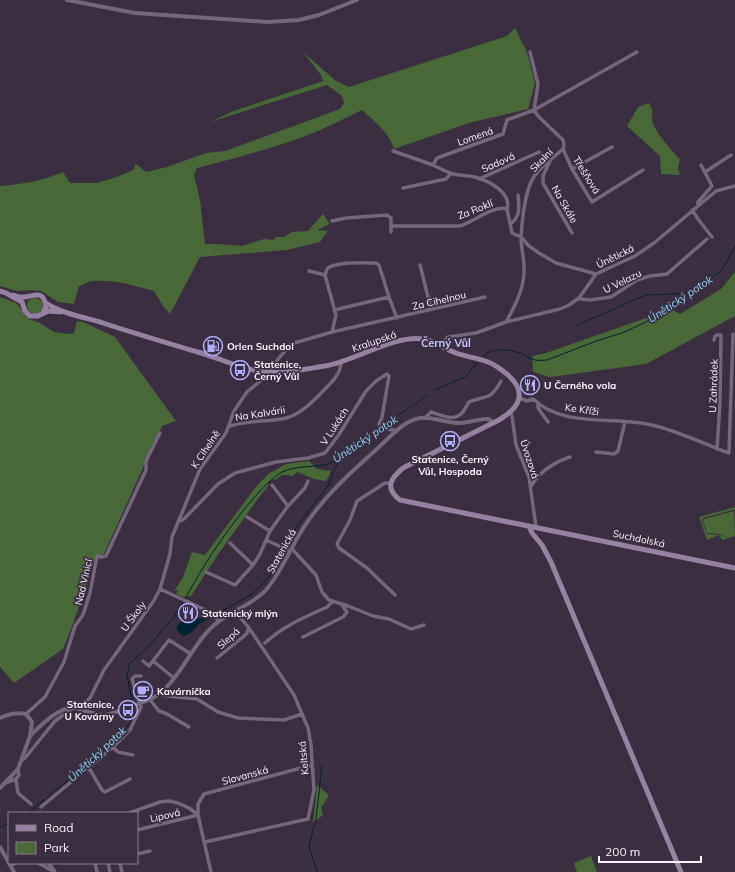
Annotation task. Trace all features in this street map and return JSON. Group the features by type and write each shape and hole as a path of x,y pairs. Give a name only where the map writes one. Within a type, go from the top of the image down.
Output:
{"main road":[{"path":"0,291 22,297 34,294 39,295 46,303 46,309 42,314"},
{"path":"6,293 22,302 25,311 30,316 35,317 52,311 71,314"},
{"path":"24,306 26,299 29,296"},
{"name":"Kralupská","path":"46,303 71,314 243,367 269,372 326,366 386,345 408,339 422,339 441,345 454,353 489,362 500,368 518,387 519,398"},
{"path":"519,398 517,405 510,413 403,468 394,476 390,483 391,490 400,500 538,527"},
{"path":"529,526 551,562 681,872"},
{"name":"Suchdolská","path":"538,527 735,568"}],"street":[{"path":"67,0 135,13 267,22 299,20 319,16 357,0"},
{"path":"530,52 538,84 534,110"},
{"path":"534,110 637,52"},
{"name":"Skalní","path":"506,322 515,306 521,290 524,265 521,237 525,203 531,182 543,167 563,149 564,145 563,140 538,116 534,110"},
{"name":"Lomená","path":"434,165 437,158 503,134 507,120 534,110"},
{"path":"572,169 612,147"},
{"name":"Třešňová","path":"563,149 572,169 592,202 643,170"},
{"path":"393,152 434,165 451,173 446,179 403,188"},
{"name":"Sadová","path":"451,173 479,179 540,152 550,161"},
{"path":"705,172 731,155"},
{"name":"Na Skále","path":"550,161 543,176 543,183 572,233"},
{"path":"698,206 698,202 712,186 701,165"},
{"path":"479,179 495,187 506,197 508,205 507,210"},
{"name":"Únětická","path":"441,345 448,337 476,333 506,322 560,309 569,305 579,298 596,274 635,256 654,243 692,210 716,192 735,186"},
{"path":"510,224 517,217 519,210 518,195"},
{"name":"Za Roklí","path":"391,226 460,226 469,223 495,209 503,208 507,210 512,233 521,237"},
{"path":"692,210 712,237"},
{"path":"332,221 346,218 387,214 391,218 391,232"},
{"path":"521,237 539,253 556,263 596,274"},
{"name":"U Velazu","path":"579,298 590,300 610,297 637,280 650,276 667,274 707,239"},
{"path":"332,332 336,315 325,275 326,270 329,267 350,262 376,263 379,265 397,318"},
{"path":"420,265 431,309"},
{"path":"309,271 325,275"},
{"path":"334,310 389,297"},
{"name":"Za Cihelnou","path":"269,372 291,344 332,332 484,297"},
{"name":"Ke Kříži","path":"519,398 527,400 532,399 538,404 566,417 643,423 658,426 729,454 733,334"},
{"name":"U Zahrádek","path":"714,340 715,336 721,335 718,449"},
{"name":"Na Kalvárii","path":"228,428 234,425 288,418 300,411 340,372 341,362"},
{"name":"K Cihelně","path":"178,522 200,469 226,433 234,411 247,392 269,372"},
{"name":"V Lukách","path":"178,522 184,519 218,484 235,473 276,462 319,456 325,453 338,436 366,391 376,381 387,374 389,376 388,386 382,417 379,424 384,430 392,429 397,431"},
{"path":"426,418 431,412 450,418 460,415 470,402 493,394 501,381"},
{"path":"538,404 538,408 548,422"},
{"name":"Úvozová","path":"510,413 512,416 516,445 529,477 538,527"},
{"name":"Statenická","path":"73,708 107,715 150,700 159,694 174,678 209,629 219,621 254,601 265,591 281,570 302,530 326,498 346,477 397,431 415,420 426,418 458,423 474,422 486,419 491,420 493,423"},
{"path":"596,452 614,454 618,451 625,422"},
{"name":"Nad Vinicí","path":"26,714 45,696 60,668 75,626 83,615 90,593 97,556 106,556 146,470 146,461 160,433"},
{"name":"Úvozová","path":"531,486 540,475 551,466 570,456"},
{"path":"206,572 236,585 253,564 270,531 288,506 305,488 308,481"},
{"path":"390,483 385,483 357,501 350,520 337,544 339,548 367,568 395,595"},
{"path":"272,485 288,506"},
{"path":"247,517 270,531"},
{"name":"U Školy","path":"79,709 90,698 104,670 153,602 160,589 170,554 172,538 178,522"},
{"path":"266,540 291,550 316,575 322,592 332,602 342,604 373,616 389,619 411,629 424,625"},
{"path":"230,543 253,564"},
{"path":"160,589 212,614 219,621"},
{"path":"264,643 288,625 327,607 332,602"},
{"path":"303,637 343,617 347,612 342,604"},
{"name":"Keltská","path":"205,842 308,819 314,790 311,745 308,728 294,695 236,611"},
{"name":"Slepá","path":"217,658 243,637 247,633 248,628"},
{"path":"143,661 148,666 169,640 191,654"},
{"path":"153,661 174,678"},
{"path":"41,807 89,768 130,730 141,707 138,704 132,679 135,676 141,676"},
{"path":"159,694 197,699 218,712 238,718 284,720 302,714"},
{"path":"150,700 157,710 189,727"},
{"path":"30,736 44,722 67,709 73,708"},
{"path":"22,760 55,721 73,708"},
{"path":"0,718 18,712 26,714 32,722 30,736 18,769 0,788"},
{"path":"32,722 44,722"},
{"path":"113,747 118,752 133,755"},
{"name":"Slovanská","path":"198,815 198,804 204,794 312,765"},
{"path":"89,768 102,790 105,792 130,779"},
{"path":"18,769 19,776 16,779 18,793 30,804"},
{"path":"4,783 16,779"},
{"path":"132,812 160,802 169,801 184,805 198,815 211,872"},
{"name":"Lipová","path":"138,830 198,815"},
{"path":"0,847 8,861"},
{"path":"138,854 150,851"},
{"path":"13,864 10,865 14,872"},
{"path":"40,864 56,872"},
{"path":"49,864 56,872"}],"green space":[{"path":"515,28 527,52 535,83 528,109 469,123 394,149 385,133 362,110 303,137 251,154 197,168 194,175 200,200 205,244 242,246 264,239 273,240 276,237 284,237 292,232 308,231 323,214 330,224 317,230 328,231 320,242 287,250 200,257 170,314 154,291 116,282 92,281 79,286 74,304 58,302 41,291 17,291 0,286 0,186 32,182 63,172 70,183 96,183 117,177 133,170 136,164 146,172 167,167 206,153 225,151 340,109 344,103 342,96 327,85 210,122 231,112 323,81 321,75 303,52 336,81 349,87 507,36"},
{"path":"649,103 652,109 652,121 655,128 665,143 680,159 678,169 680,175 661,174 660,156 627,126 638,107"},
{"path":"735,272 735,316 646,364 550,377 533,372 532,356 546,353 646,318 665,306 680,314 721,289"},
{"path":"0,297 16,303 29,319 40,323 54,332 69,334 74,333 77,321 83,322 115,337 176,421 162,426 104,554 95,558 63,649 14,683 0,667"},
{"path":"32,298 38,298 43,303 41,312 38,314 32,314 27,309 27,303"},
{"path":"309,461 317,469 331,471 326,481 314,479 297,472 293,476 282,475 269,482 268,486 217,556 191,596 183,597 176,594 178,591 175,590 183,577 192,552 205,555 255,488 268,474 286,464"},
{"path":"735,507 735,510 703,518 702,522 707,534 720,535 727,537 720,534 707,533 703,521 704,519 734,511 735,536 722,540 719,535 707,540 699,517"},
{"path":"317,785 329,795 321,808 323,815 313,823"},
{"path":"591,856 597,872 577,872 574,863"}],"water":[{"path":"187,618 193,621 202,618 206,620 198,625 192,632 184,636 180,634 176,627"}],"waterway":[{"name":"Únětický potok","path":"481,358 489,352 505,350 520,353 533,359 547,360 599,340 622,333 646,322 680,299 686,292 717,274 723,268 735,246"},
{"path":"577,325 646,295 676,294 686,292"},
{"name":"Únětický potok","path":"435,390 465,377 478,362"},
{"name":"Únětický potok","path":"382,426 427,396"},
{"name":"Únětický potok","path":"185,599 222,539 255,496 272,479 287,470 299,467 322,465 334,461 348,453 379,428"},
{"path":"284,547 300,522 328,486 339,459"},
{"path":"215,615 252,594 269,577 283,550"},
{"name":"Únětický potok","path":"133,705 127,675 130,663 146,649 174,617 183,602"},
{"path":"206,620 212,617"},
{"name":"Únětický potok","path":"29,812 88,764 122,733 129,724 134,712 133,708"},
{"path":"317,872 309,846 316,819 322,766"},
{"name":"Únětický potok","path":"0,827 8,824"}],"place":[{"name":"Orlen Suchdol","path":"213,346"},
{"name":"Statenice, Černý Vůl","path":"240,370"},
{"name":"U Černého vola","path":"530,385"},
{"name":"Statenice, Černý Vůl, Hospoda","path":"450,441"},
{"name":"Statenický mlýn","path":"188,613"},
{"name":"Kavárnička","path":"143,691"},
{"name":"Statenice, U Kovárny","path":"128,710"}],"district":[{"name":"Černý Vůl","path":"446,343"}]}
